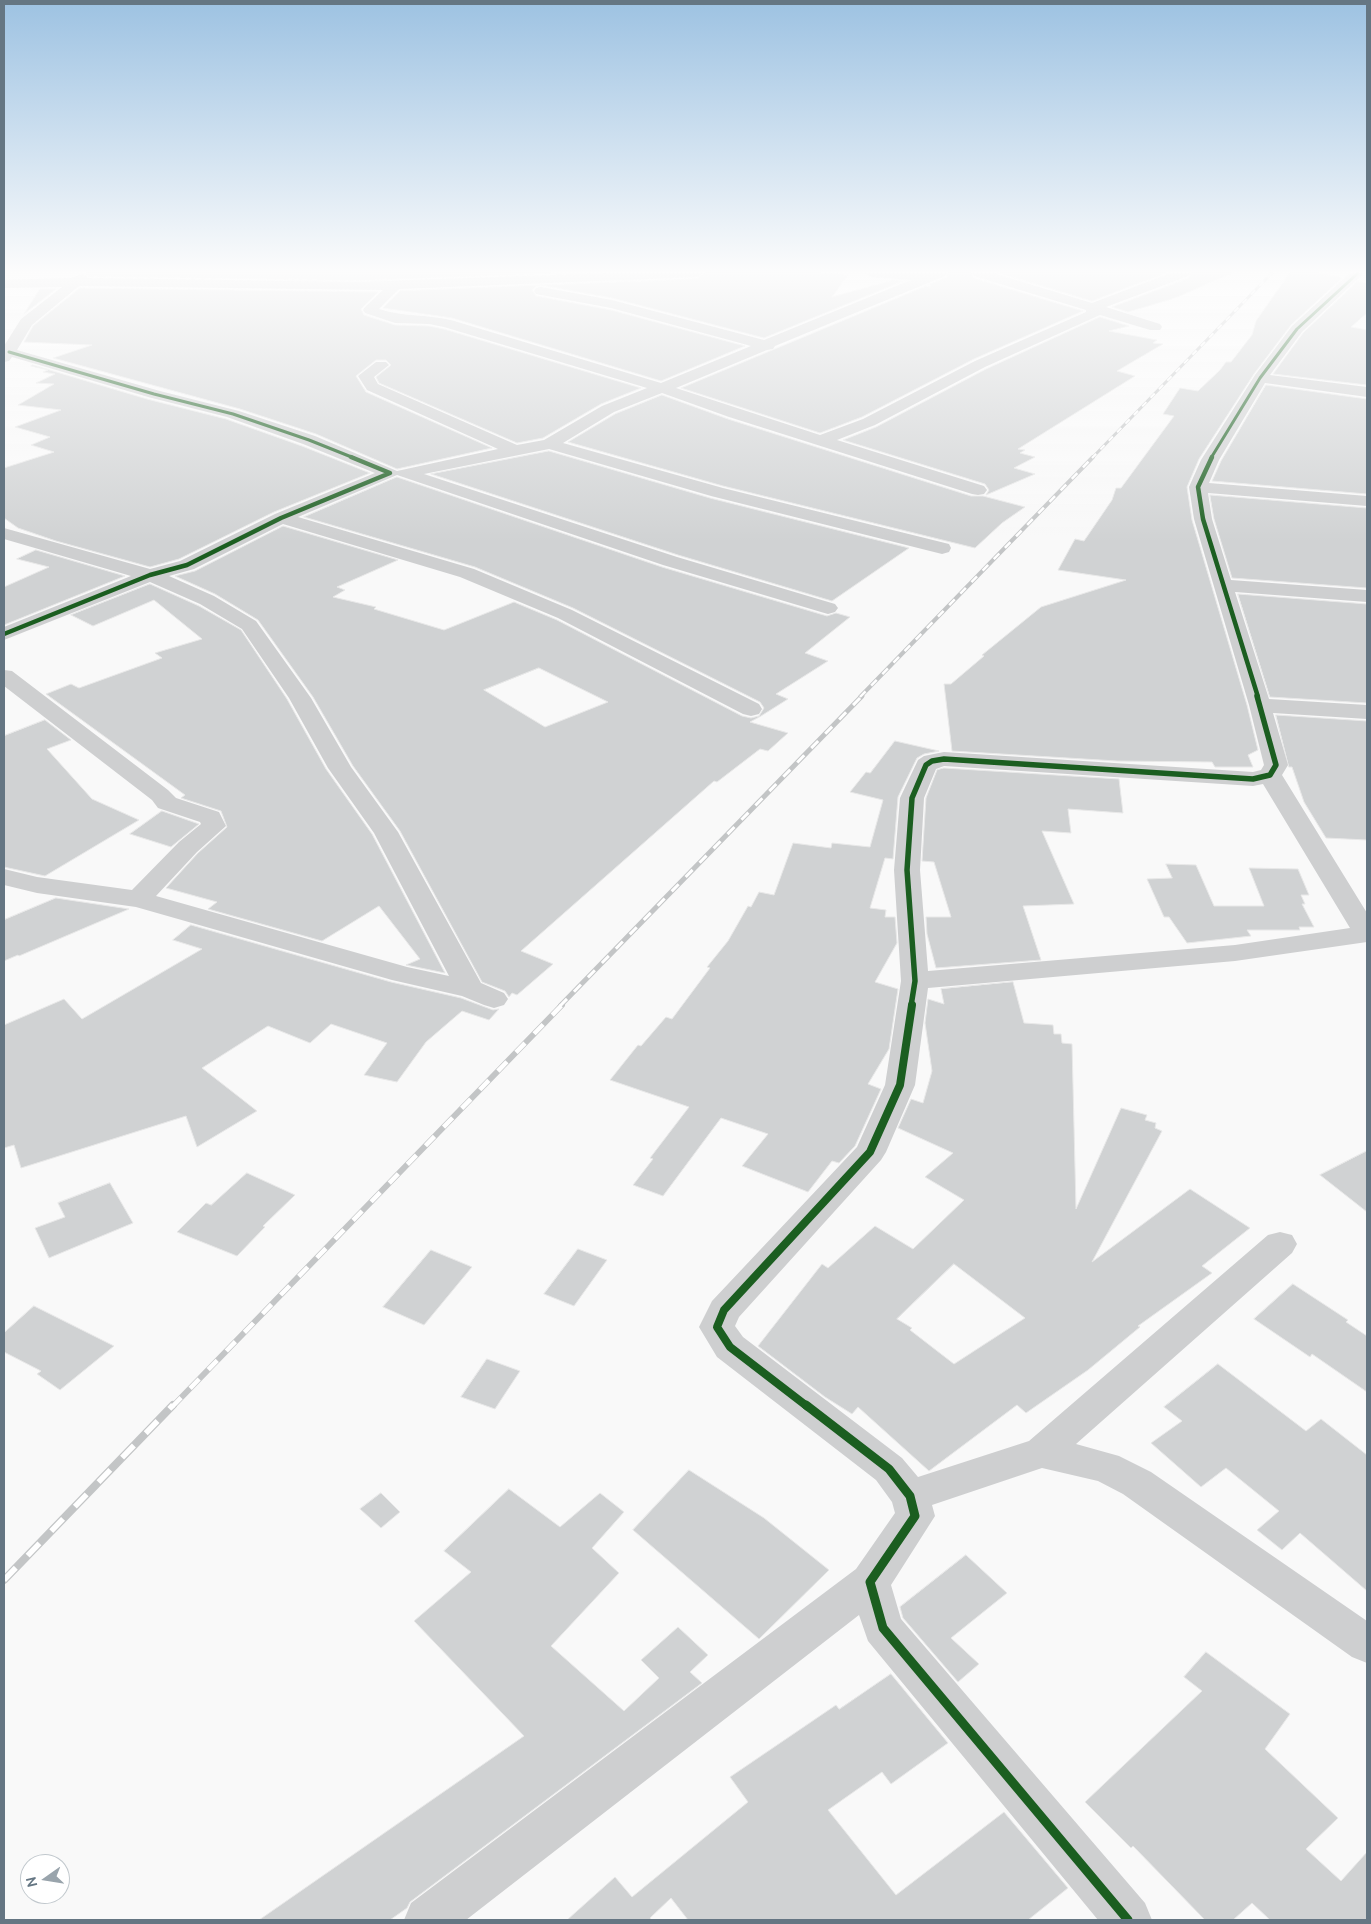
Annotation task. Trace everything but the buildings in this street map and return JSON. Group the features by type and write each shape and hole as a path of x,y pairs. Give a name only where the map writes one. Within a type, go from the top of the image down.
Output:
{"street":[{"path":"36,363 233,414 397,473 670,561 828,608"},
{"path":"578,363 978,490"},
{"path":"4,634 150,575 187,564 281,518 397,473 549,444 608,409 726,363"},
{"path":"820,440 869,422 983,363"},
{"path":"428,1920 870,1582 914,1516 910,1496 889,1468 730,1347 717,1327 724,1310 870,1152 900,1085 914,981 907,870 912,798 926,765 932,761 944,759 1252,778 1270,775 1276,765 1260,705 1203,519 1198,487 1210,460 1260,378 1271,363"},
{"path":"382,365 366,376 372,387 514,450"},
{"path":"1260,378 1367,392"},
{"path":"549,444 717,492 942,548"},
{"path":"1198,487 1367,501"},
{"path":"281,518 467,573 565,614 751,709"},
{"path":"4,533 150,575 207,600 249,625 300,698 340,768 386,832 482,994 402,974 138,899 37,885 4,877"},
{"path":"1224,585 1367,596"},
{"path":"4,676 160,795 167,803 210,817 214,826 188,847 138,899"},
{"path":"1260,705 1367,712"},
{"path":"914,981 1235,953 1367,934 1270,775"},
{"path":"910,1496 1042,1452 1280,1244"},
{"path":"1042,1452 1106,1467 1137,1483 1367,1644"},
{"path":"870,1582 883,1628 1128,1920"}],"railway":[{"path":"1092,458 1185,363"},
{"path":"860,697 1093,457"},
{"path":"560,1006 862,696"},
{"path":"172,1407 562,1005"},
{"path":"4,1580 173,1405"}],"cycle path":[{"path":"4,634 150,575 187,565 281,518 390,473 309,440 233,414 154,394 46,363"},
{"path":"1128,1920 883,1628 870,1582 915,1516 910,1496 889,1469 730,1347 717,1327 724,1310 870,1152 900,1085 915,981 907,870 912,798 926,765 932,761 944,759 1253,779 1270,775 1276,765 1260,705 1203,519 1198,487 1210,460 1260,378 1271,363"}]}
